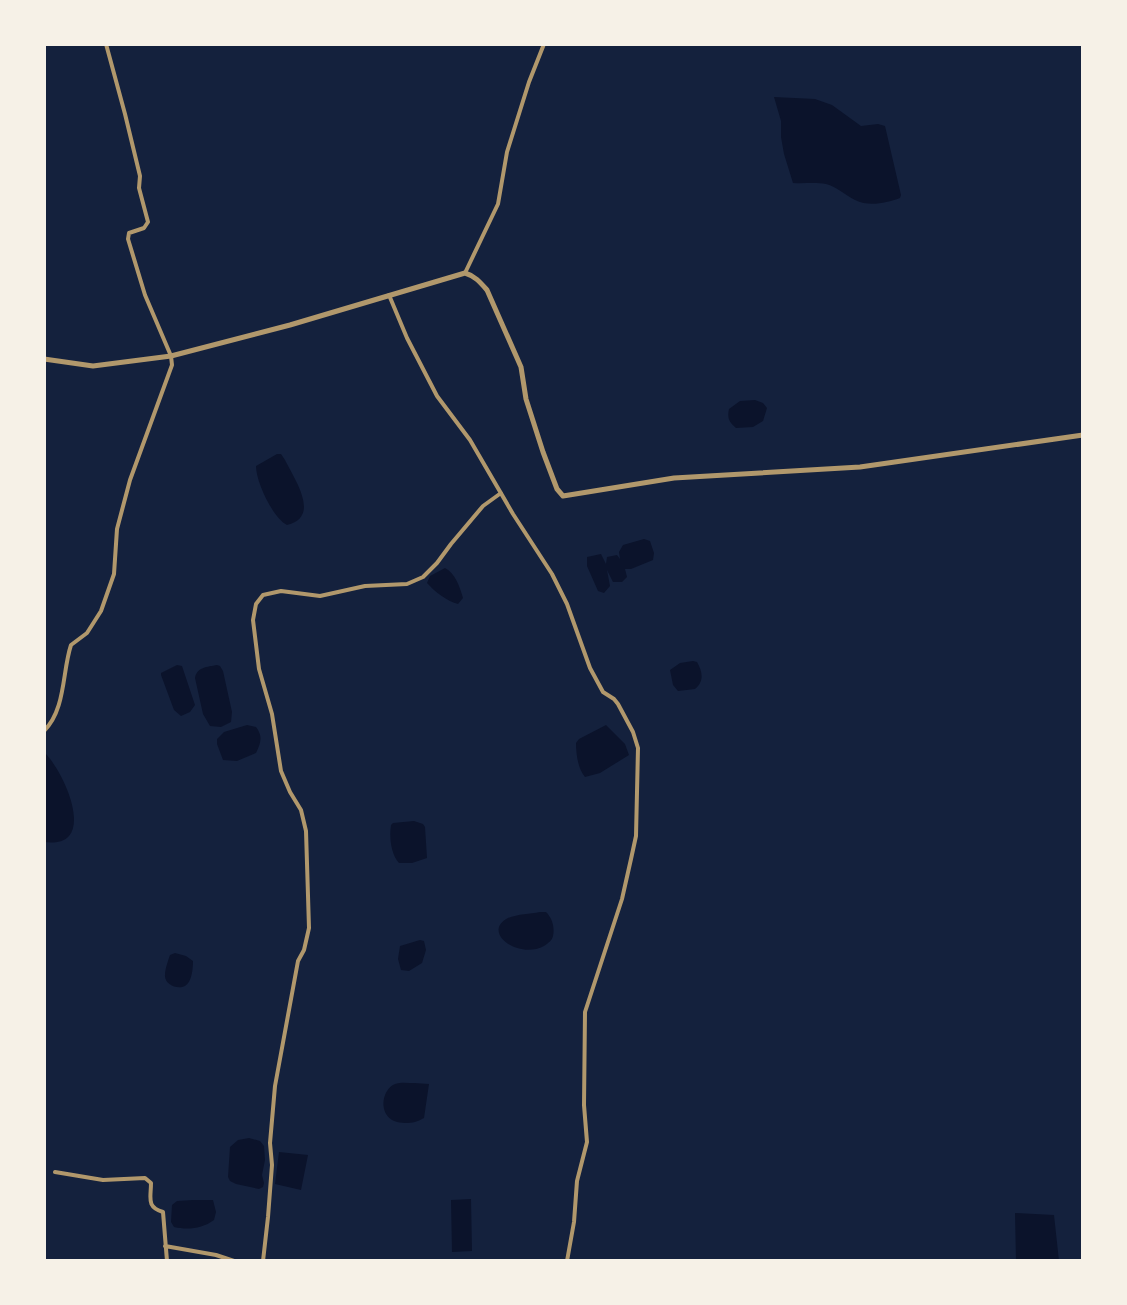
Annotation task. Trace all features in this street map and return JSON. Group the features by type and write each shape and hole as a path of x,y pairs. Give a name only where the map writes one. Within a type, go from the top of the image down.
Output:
{"street":[{"path":"44,731 51,724 60,699 71,645 87,633 106,597 114,574 115,542 130,480 171,368 171,356 145,295 128,239 129,233 144,228 148,222 139,188 140,176 106,44"},
{"path":"465,273 498,204 507,152 544,44"},
{"path":"44,359 93,366 171,356 290,325 465,273 478,279 487,290 521,367 526,399 543,452 557,489 563,496 674,478 860,467 1083,435"},
{"path":"389,295 437,396 470,440 552,574 567,604 590,668 603,692 618,704 638,748 636,836 622,899 585,1012 584,1105 587,1142 577,1181 567,1261"},
{"path":"263,1261 272,1165 270,1143 275,1086 298,961 309,928 306,831 301,810 281,771 272,714 259,669 253,620 256,604 263,595 281,591 320,596 365,586 407,584 423,577 483,506 501,493"},
{"path":"55,1172 103,1180 145,1178 151,1183 151,1204 154,1209 163,1212 167,1261"},
{"path":"165,1246 234,1261"}],"water":[{"path":"774,97 815,99 832,105 861,126 885,126 900,198 872,204 855,200 826,184 793,183 784,154 781,121"},
{"path":"755,400 767,408 763,421 753,427 736,428 729,420 729,409 740,401"},
{"path":"281,454 294,477 304,506 297,521 287,525 271,507 262,490 256,466"},
{"path":"644,539 650,541 653,560 625,569 627,577 622,582 613,582 607,570 610,586 604,593 598,591 587,566 587,557 601,554 606,564 607,557 617,555 620,559 619,552 623,545"},
{"path":"445,568 460,589 463,598 458,604 441,596 427,583 430,576"},
{"path":"693,661 700,669 700,683 695,689 678,691 673,685 670,670 680,663"},
{"path":"177,665 182,666 195,705 190,712 181,716 174,710 161,675"},
{"path":"217,665 223,671 232,712 231,722 221,727 210,726 203,714 195,678 200,670"},
{"path":"247,725 256,727 260,733 256,753 237,761 223,760 217,739 224,732"},
{"path":"606,725 625,744 629,755 600,773 585,777 578,761 576,743"},
{"path":"44,752 63,780 74,817 69,836 57,842 44,842"},
{"path":"414,821 425,827 427,858 399,863 391,845 391,825"},
{"path":"546,912 554,933 544,946 524,950 501,937 501,924 508,918"},
{"path":"424,941 426,950 422,963 409,971 401,970 398,959 400,946"},
{"path":"175,953 193,961 191,978 182,987 172,985 165,978 170,955"},
{"path":"402,1083 429,1084 424,1118 405,1123 389,1118 384,1099 390,1087"},
{"path":"249,1138 260,1141 264,1146 264,1183 259,1189 236,1184 228,1177 230,1147 238,1140"},
{"path":"279,1152 308,1155 301,1190 275,1184"},
{"path":"471,1199 472,1251 452,1252 451,1200"},
{"path":"213,1200 214,1220 194,1228 174,1227 171,1222 172,1205 177,1201"},
{"path":"1015,1213 1054,1215 1059,1261 1016,1261"}]}
